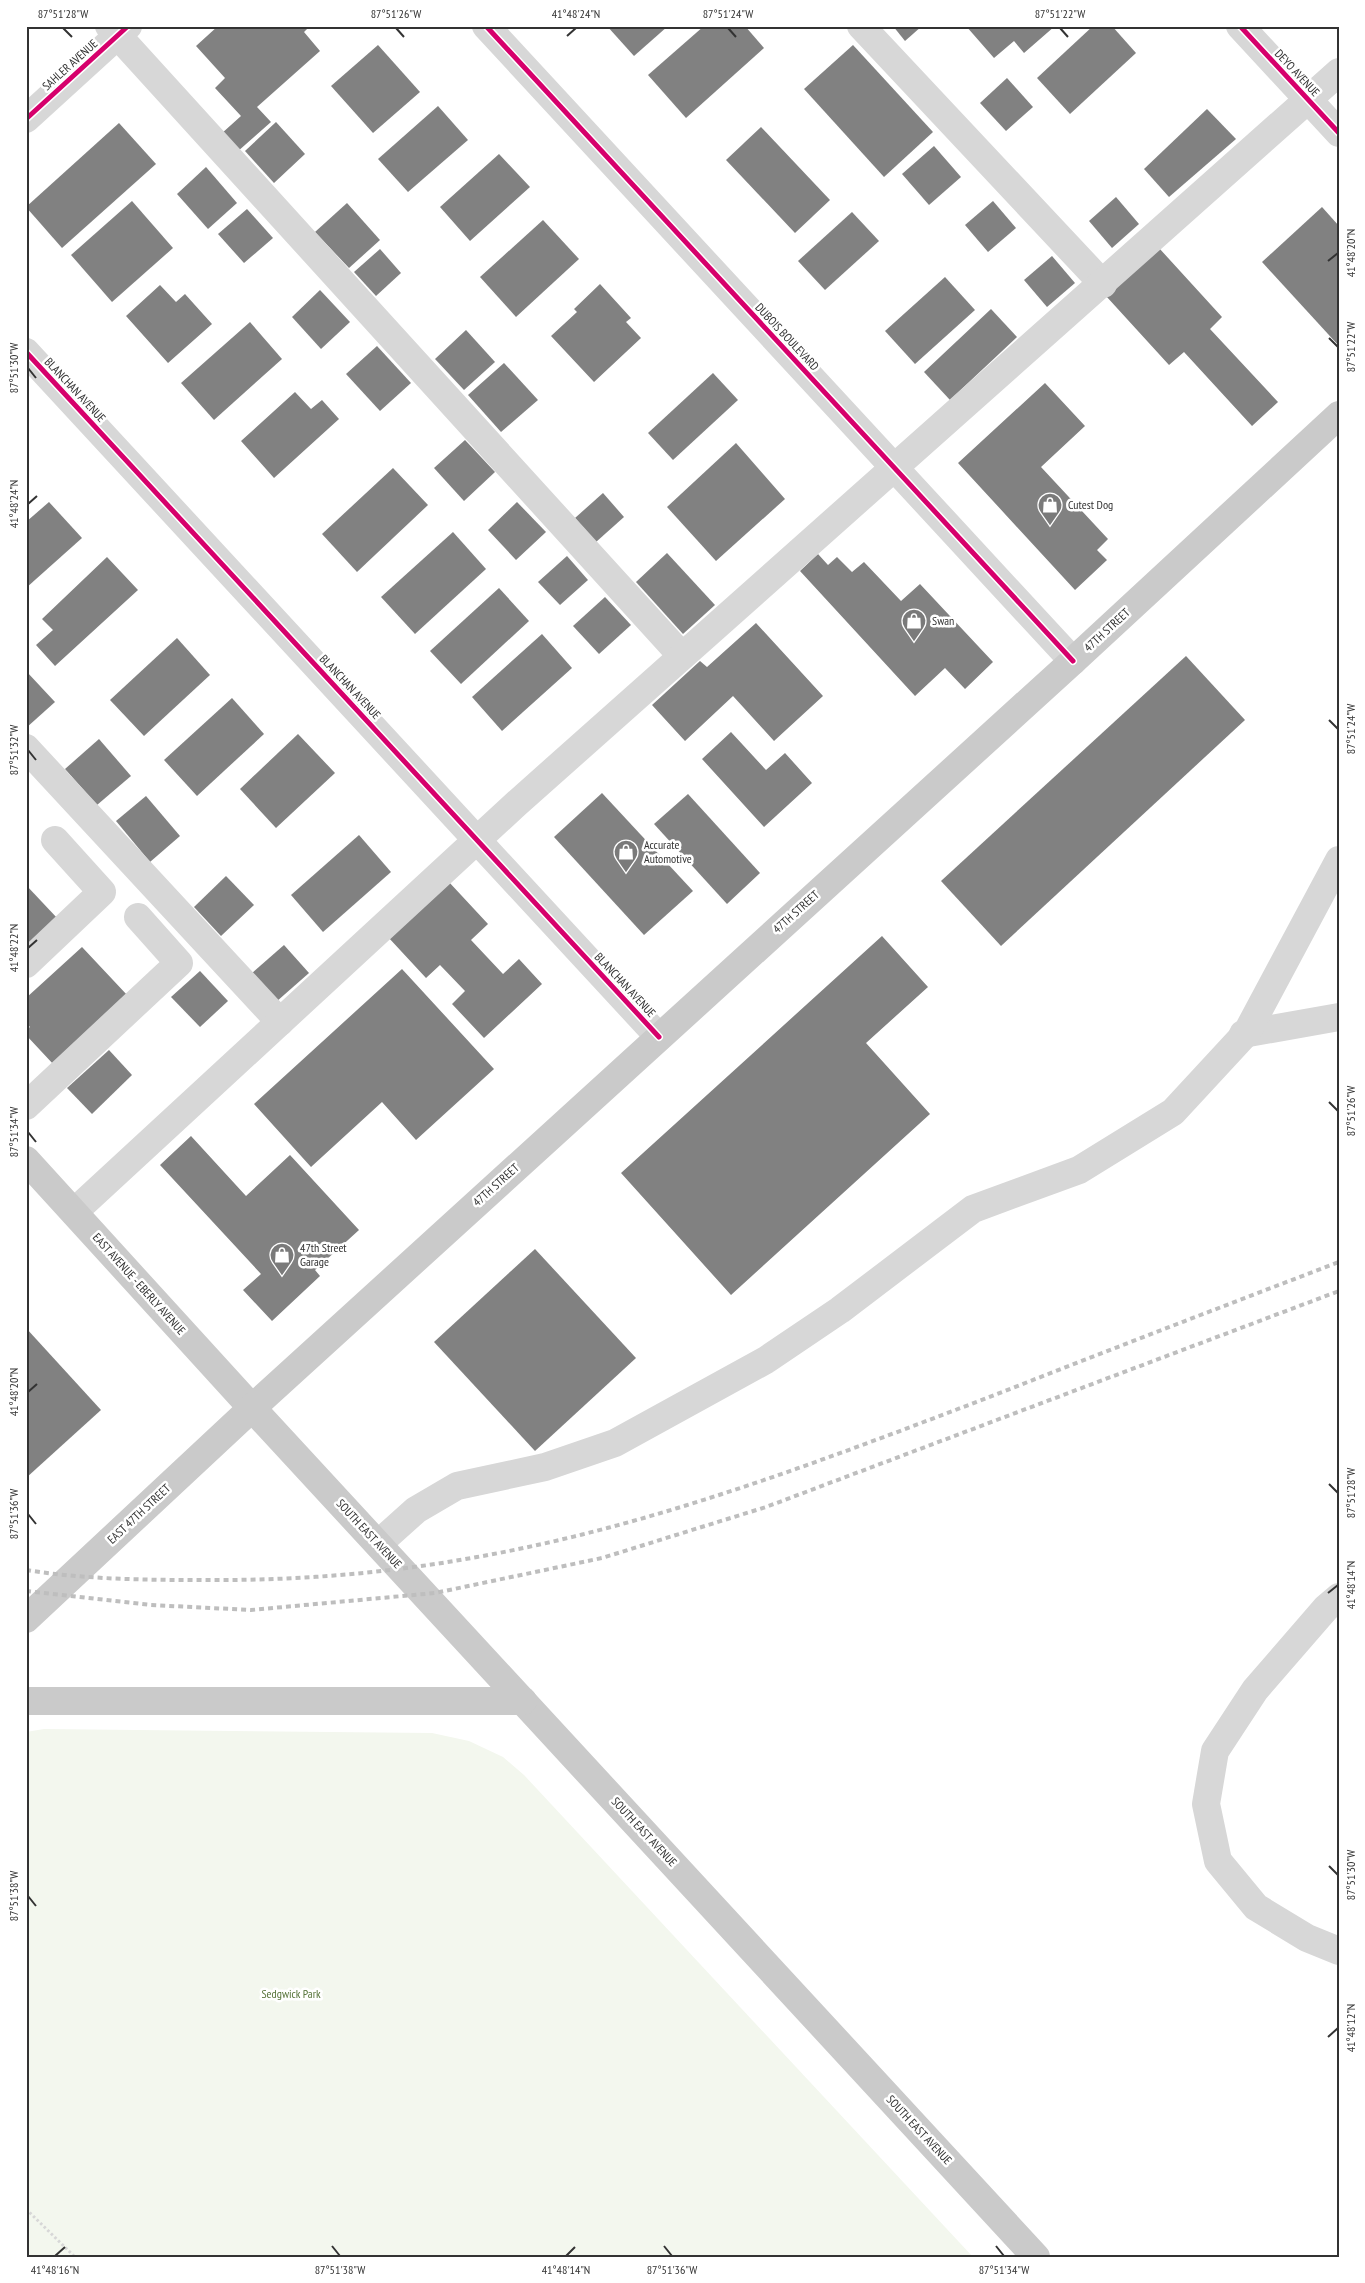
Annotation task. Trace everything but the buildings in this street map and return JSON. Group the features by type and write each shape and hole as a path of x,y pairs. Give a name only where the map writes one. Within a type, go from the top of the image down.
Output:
{"main road":[{"name":"47TH STREET","path":"252,1408 1073,661 1339,415"},
{"name":"EAST AVENUE - EBERLY AVENUE","path":"26,1160 252,1408"},
{"name":"SOUTH EAST AVENUE","path":"252,1408 1036,2257"},
{"name":"EAST 47TH STREET","path":"26,1619 252,1408"},
{"path":"26,1700 523,1700"}],"street":[{"name":"DUBOIS BOULEVARD","path":"486,26 1073,661"},
{"path":"861,26 1103,284"},
{"name":"DEYO AVENUE","path":"1240,26 1339,133"},
{"path":"118,29 682,656"},
{"name":"SAHLER AVENUE","path":"26,119 118,29"},
{"path":"74,1212 477,840 1339,72"},
{"name":"BLANCHAN AVENUE","path":"26,352 659,1037"},
{"path":"26,748 280,1022"},
{"path":"26,964 102,892 55,840"},
{"path":"378,1544 416,1510 457,1486 545,1467 615,1443 766,1360 840,1310 974,1209 1079,1170 1173,1112 1244,1034 1339,860"},
{"path":"26,1106 179,963 138,918"},
{"path":"1244,1034 1339,1018"},
{"path":"1339,1597 1326,1608 1255,1690 1215,1751 1206,1804 1218,1861 1256,1907 1307,1938 1339,1951"}],"path":[{"path":"26,2209 75,2257"}],"green space":[{"name":"Sedgwick Park","path":"44,1729 432,1733 469,1741 503,1757 524,1775 973,2257 26,2257 26,1732"}],"railway":[{"path":"26,1570 90,1577 133,1579 232,1580 302,1578 407,1568 543,1544 672,1510 799,1468 987,1398 1339,1262"},
{"path":"26,1591 151,1605 251,1610 435,1593 602,1558 766,1507 1339,1291"}],"cycle path":[{"path":"26,119 128,26"},
{"path":"486,26 1073,661"},
{"path":"1240,26 1339,133"},
{"path":"26,352 659,1037"}],"place":[{"name":"Cutest Dog","path":"1050,526"},
{"name":"Swan","path":"914,642"},
{"name":"Accurate Automotive","path":"626,873"},
{"name":"47th Street Garage","path":"282,1276"}]}
